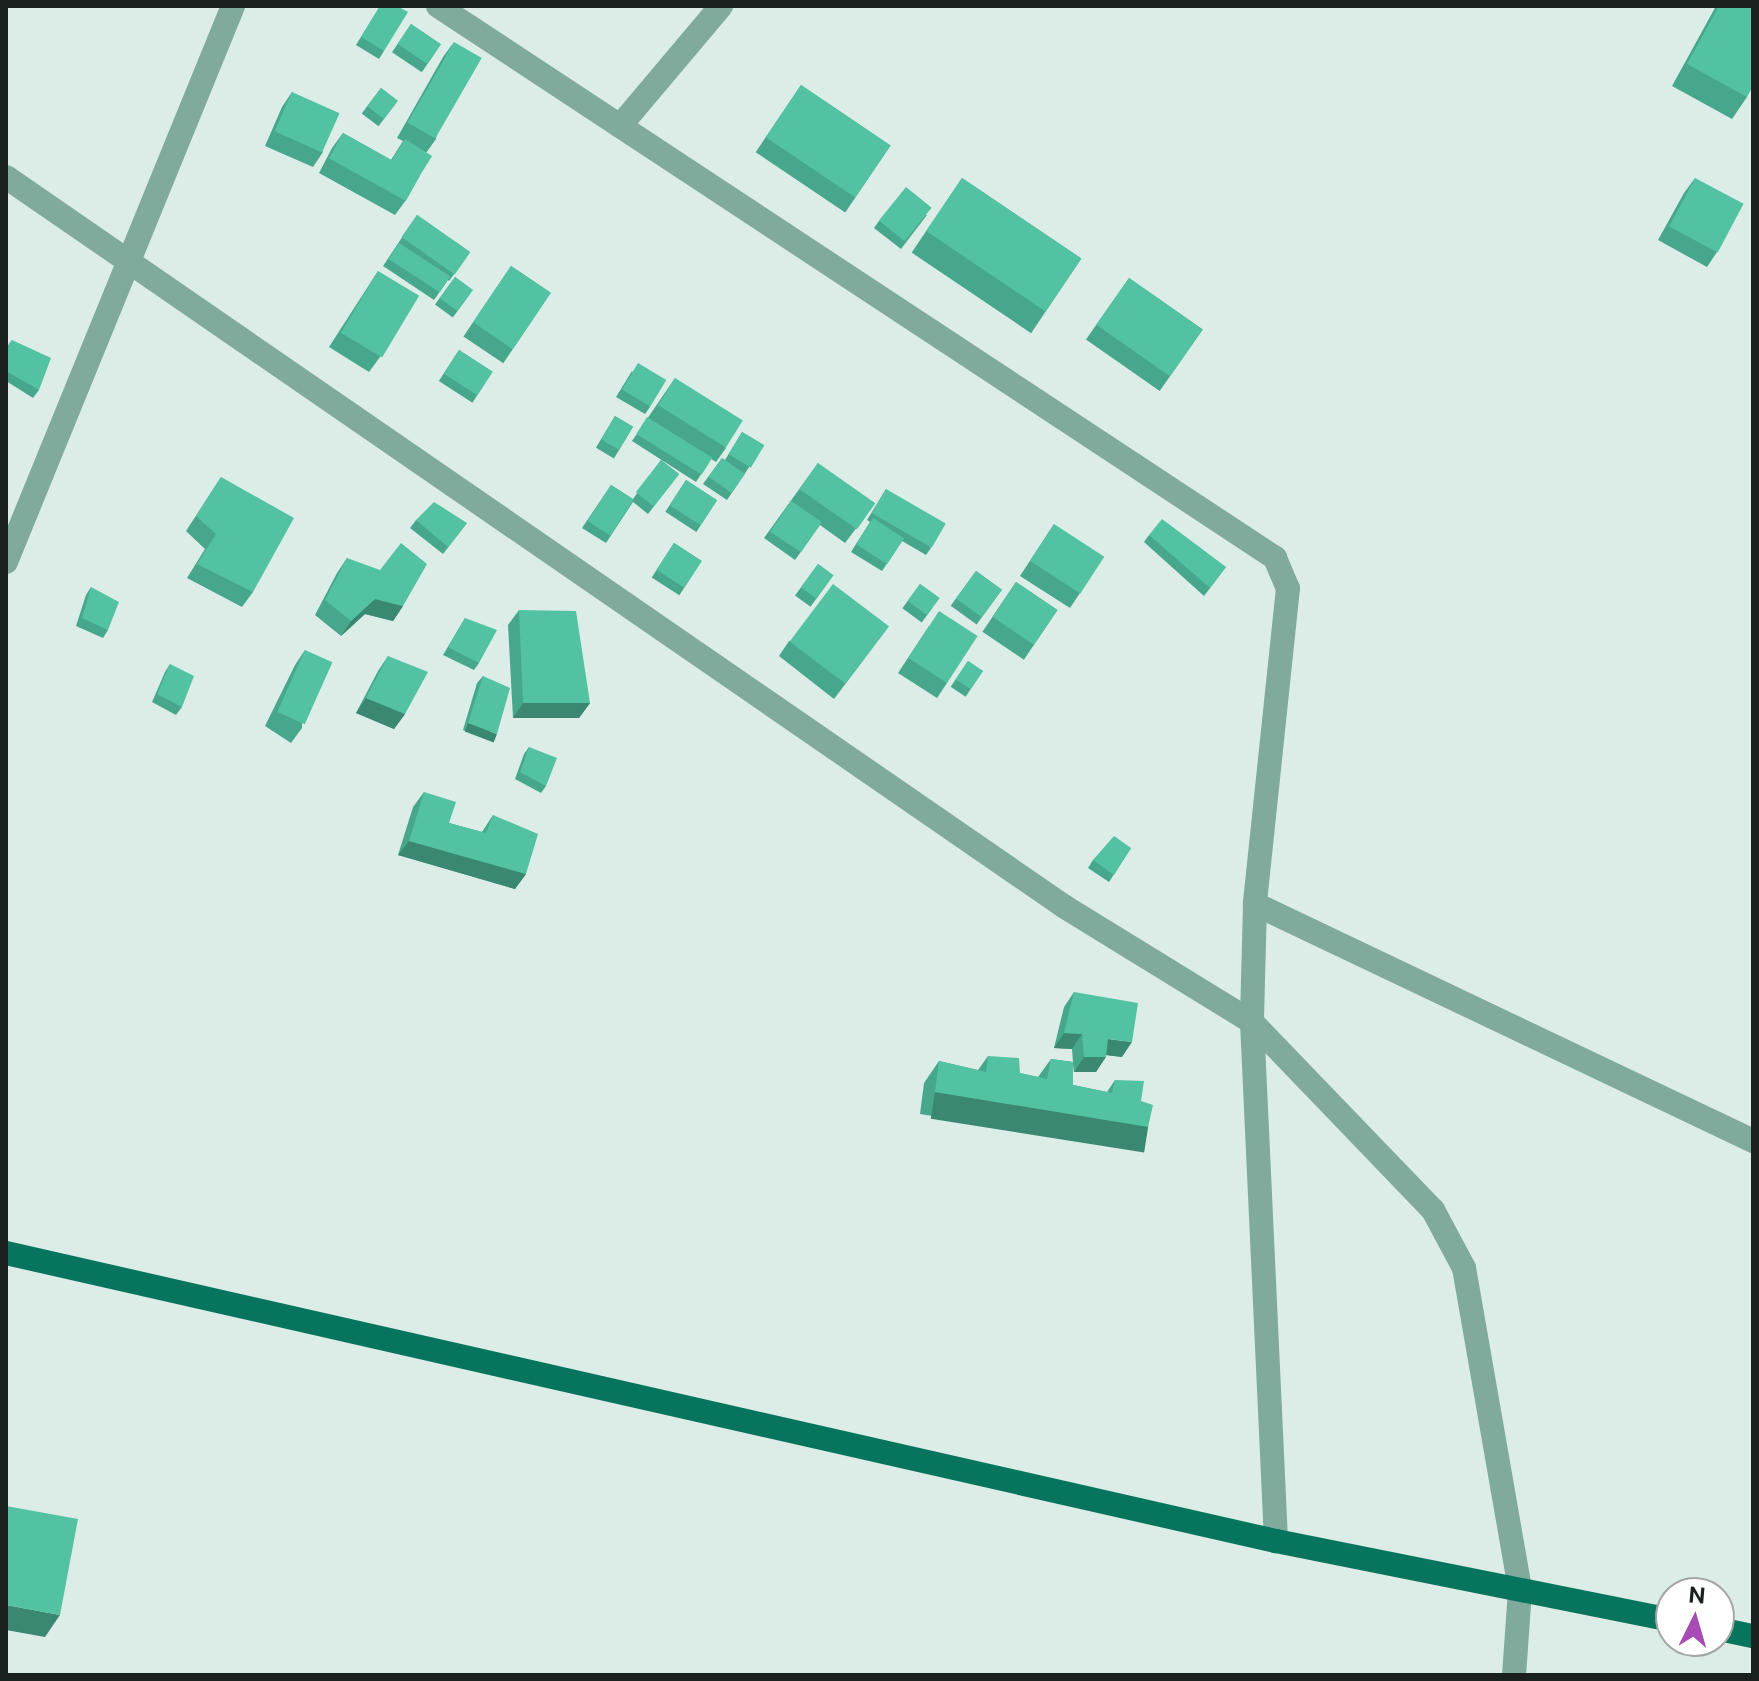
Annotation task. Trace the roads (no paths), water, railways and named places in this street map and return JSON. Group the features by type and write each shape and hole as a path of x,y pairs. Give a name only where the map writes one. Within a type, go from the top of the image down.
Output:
{"main road":[{"path":"6,1253 1276,1541 1655,1617"}],"street":[{"path":"6,562 130,265 233,6"},
{"path":"438,6 1275,558 1288,588 1255,904 1252,1022 1276,1541"},
{"path":"620,126 721,6"},
{"path":"6,177 1065,907 1252,1022 1433,1210 1464,1268 1520,1590 1514,1675"},
{"path":"1255,904 1753,1141"}]}
